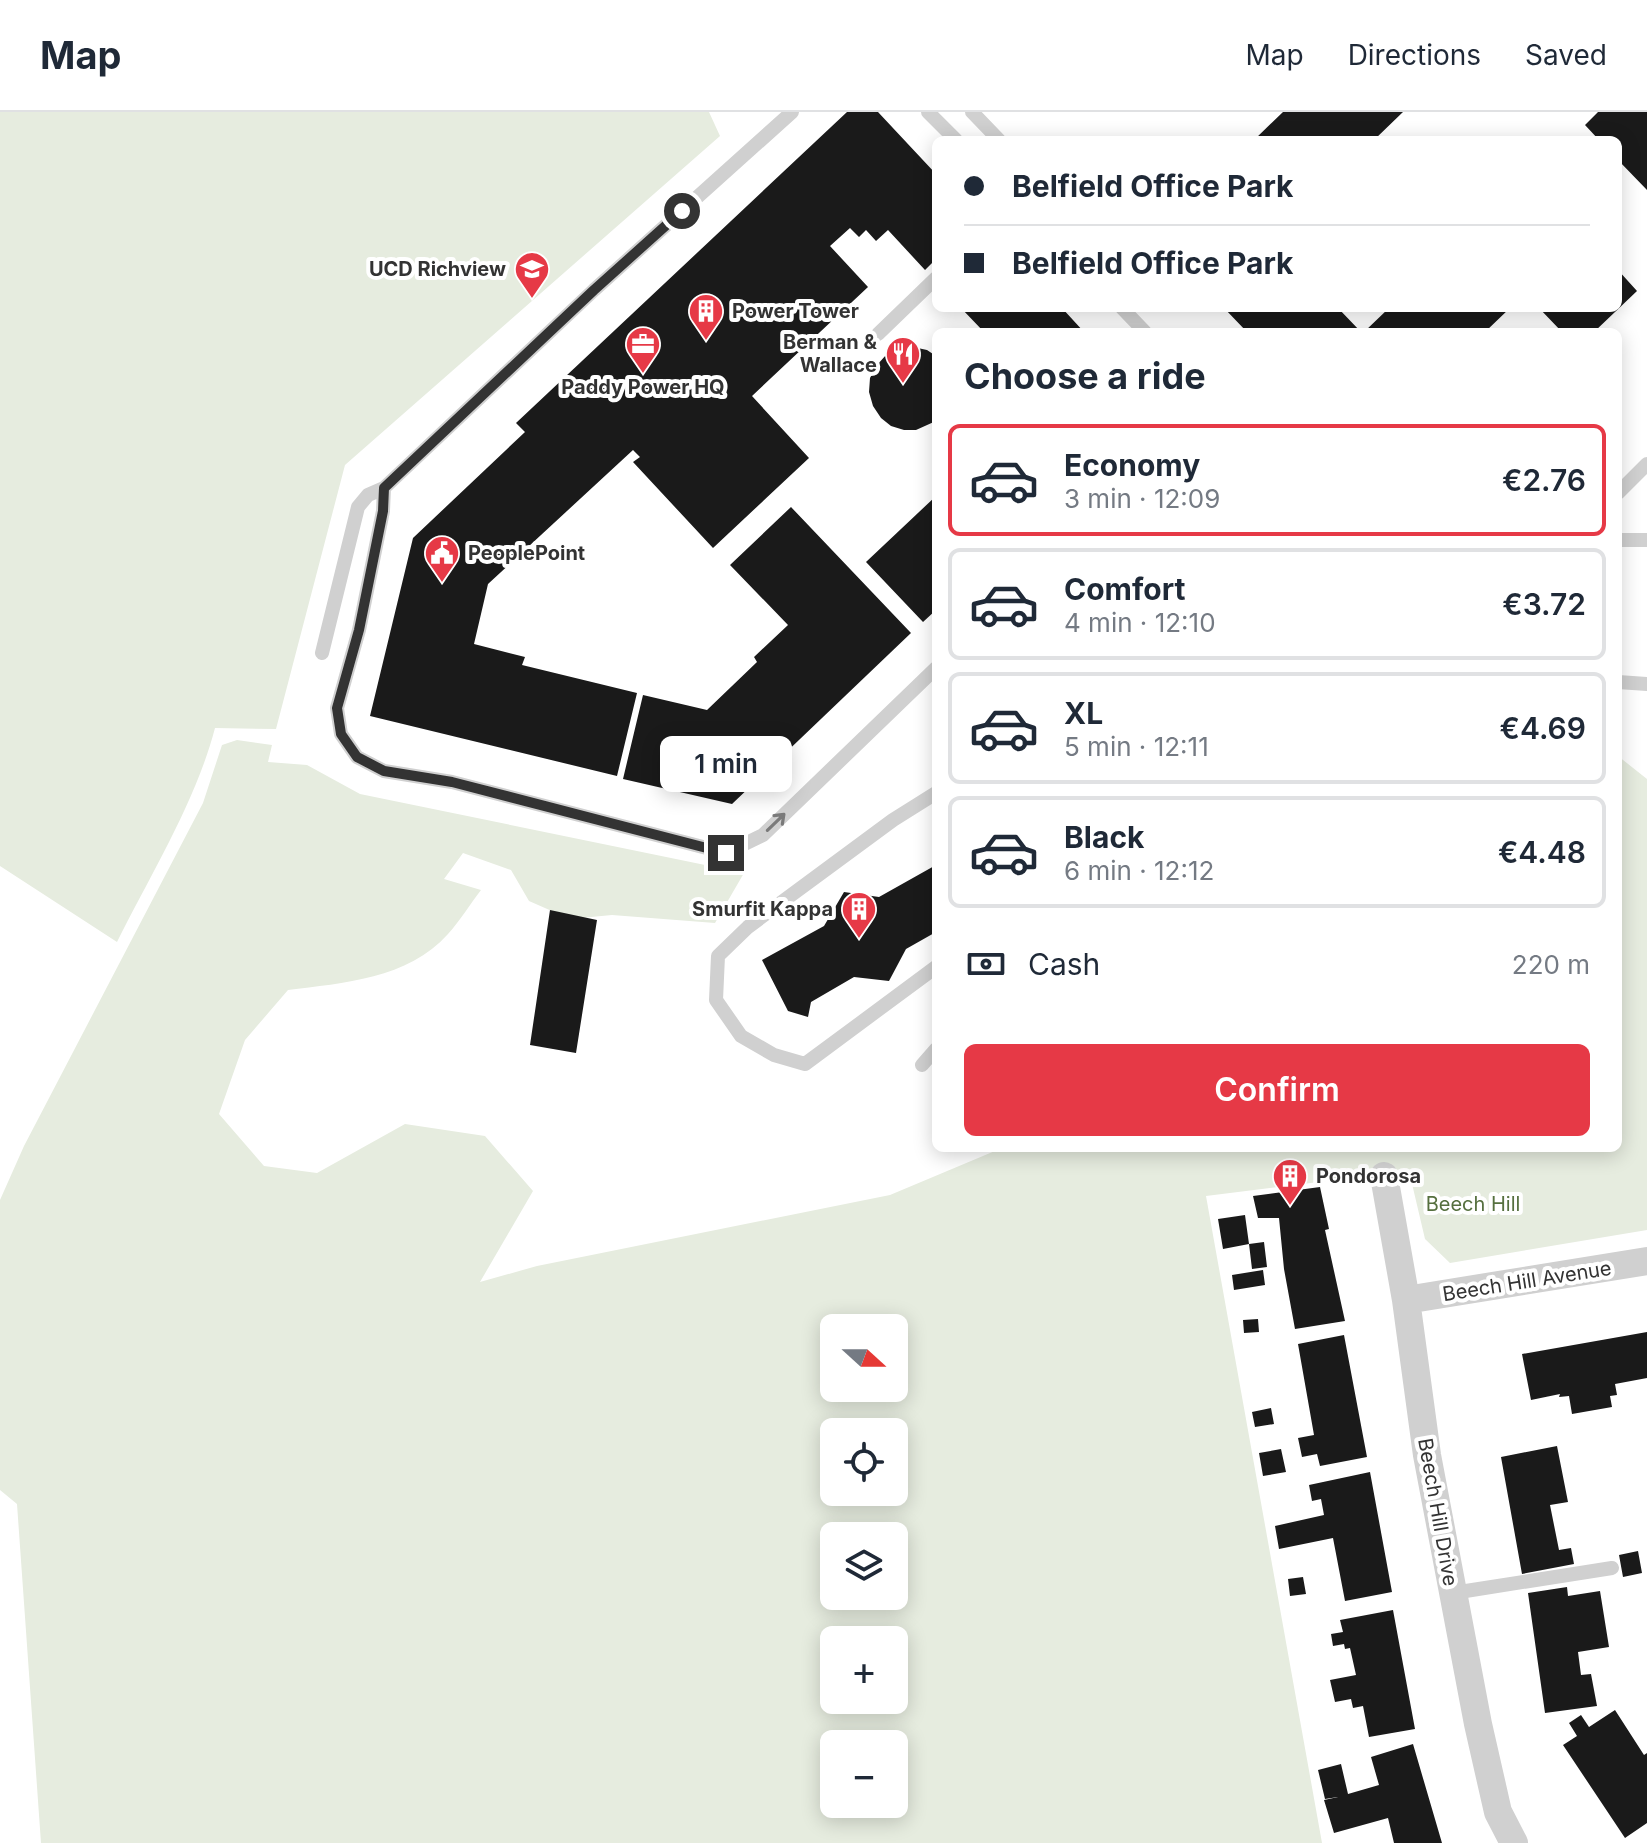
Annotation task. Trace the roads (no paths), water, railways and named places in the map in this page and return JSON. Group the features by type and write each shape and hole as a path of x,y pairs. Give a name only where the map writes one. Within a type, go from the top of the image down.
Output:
{"street":[{"name":"Beech Hill Drive","path":"1384,1176 1406,1300 1427,1455 1485,1762 1498,1812 1514,1843"},
{"name":"Beech Hill Avenue","path":"1406,1300 1647,1261"}],"lane":[{"path":"322,653 358,507 368,495 384,488 594,290 792,112"},
{"path":"928,112 952,136"},
{"path":"972,112 995,136"},
{"path":"878,334 932,282"},
{"path":"1126,312 1141,328"},
{"path":"1622,489 1647,464"},
{"path":"384,488 383,511 359,630 337,708 341,734 357,757 384,771 452,782 726,853 763,835 932,672"},
{"path":"1622,540 1647,540"},
{"path":"1622,682 1647,684"},
{"path":"932,796 893,820 748,927 718,956 716,1000 741,1036 774,1055 805,1064 932,970"},
{"path":"922,1065 932,1054"},
{"path":"1453,1593 1612,1568"}],"place":[{"name":"UCD Richview","path":"532,300"},
{"name":"Power Tower","path":"706,342"},
{"name":"Paddy Power HQ","path":"643,375"},
{"name":"Berman & Wallace","path":"903,385"},
{"name":"PeoplePoint","path":"442,584"},
{"name":"Smurfit Kappa","path":"859,940"},
{"name":"Pondorosa","path":"1290,1207"}],"park label":[{"name":"Beech Hill","path":"1473,1204"}]}
